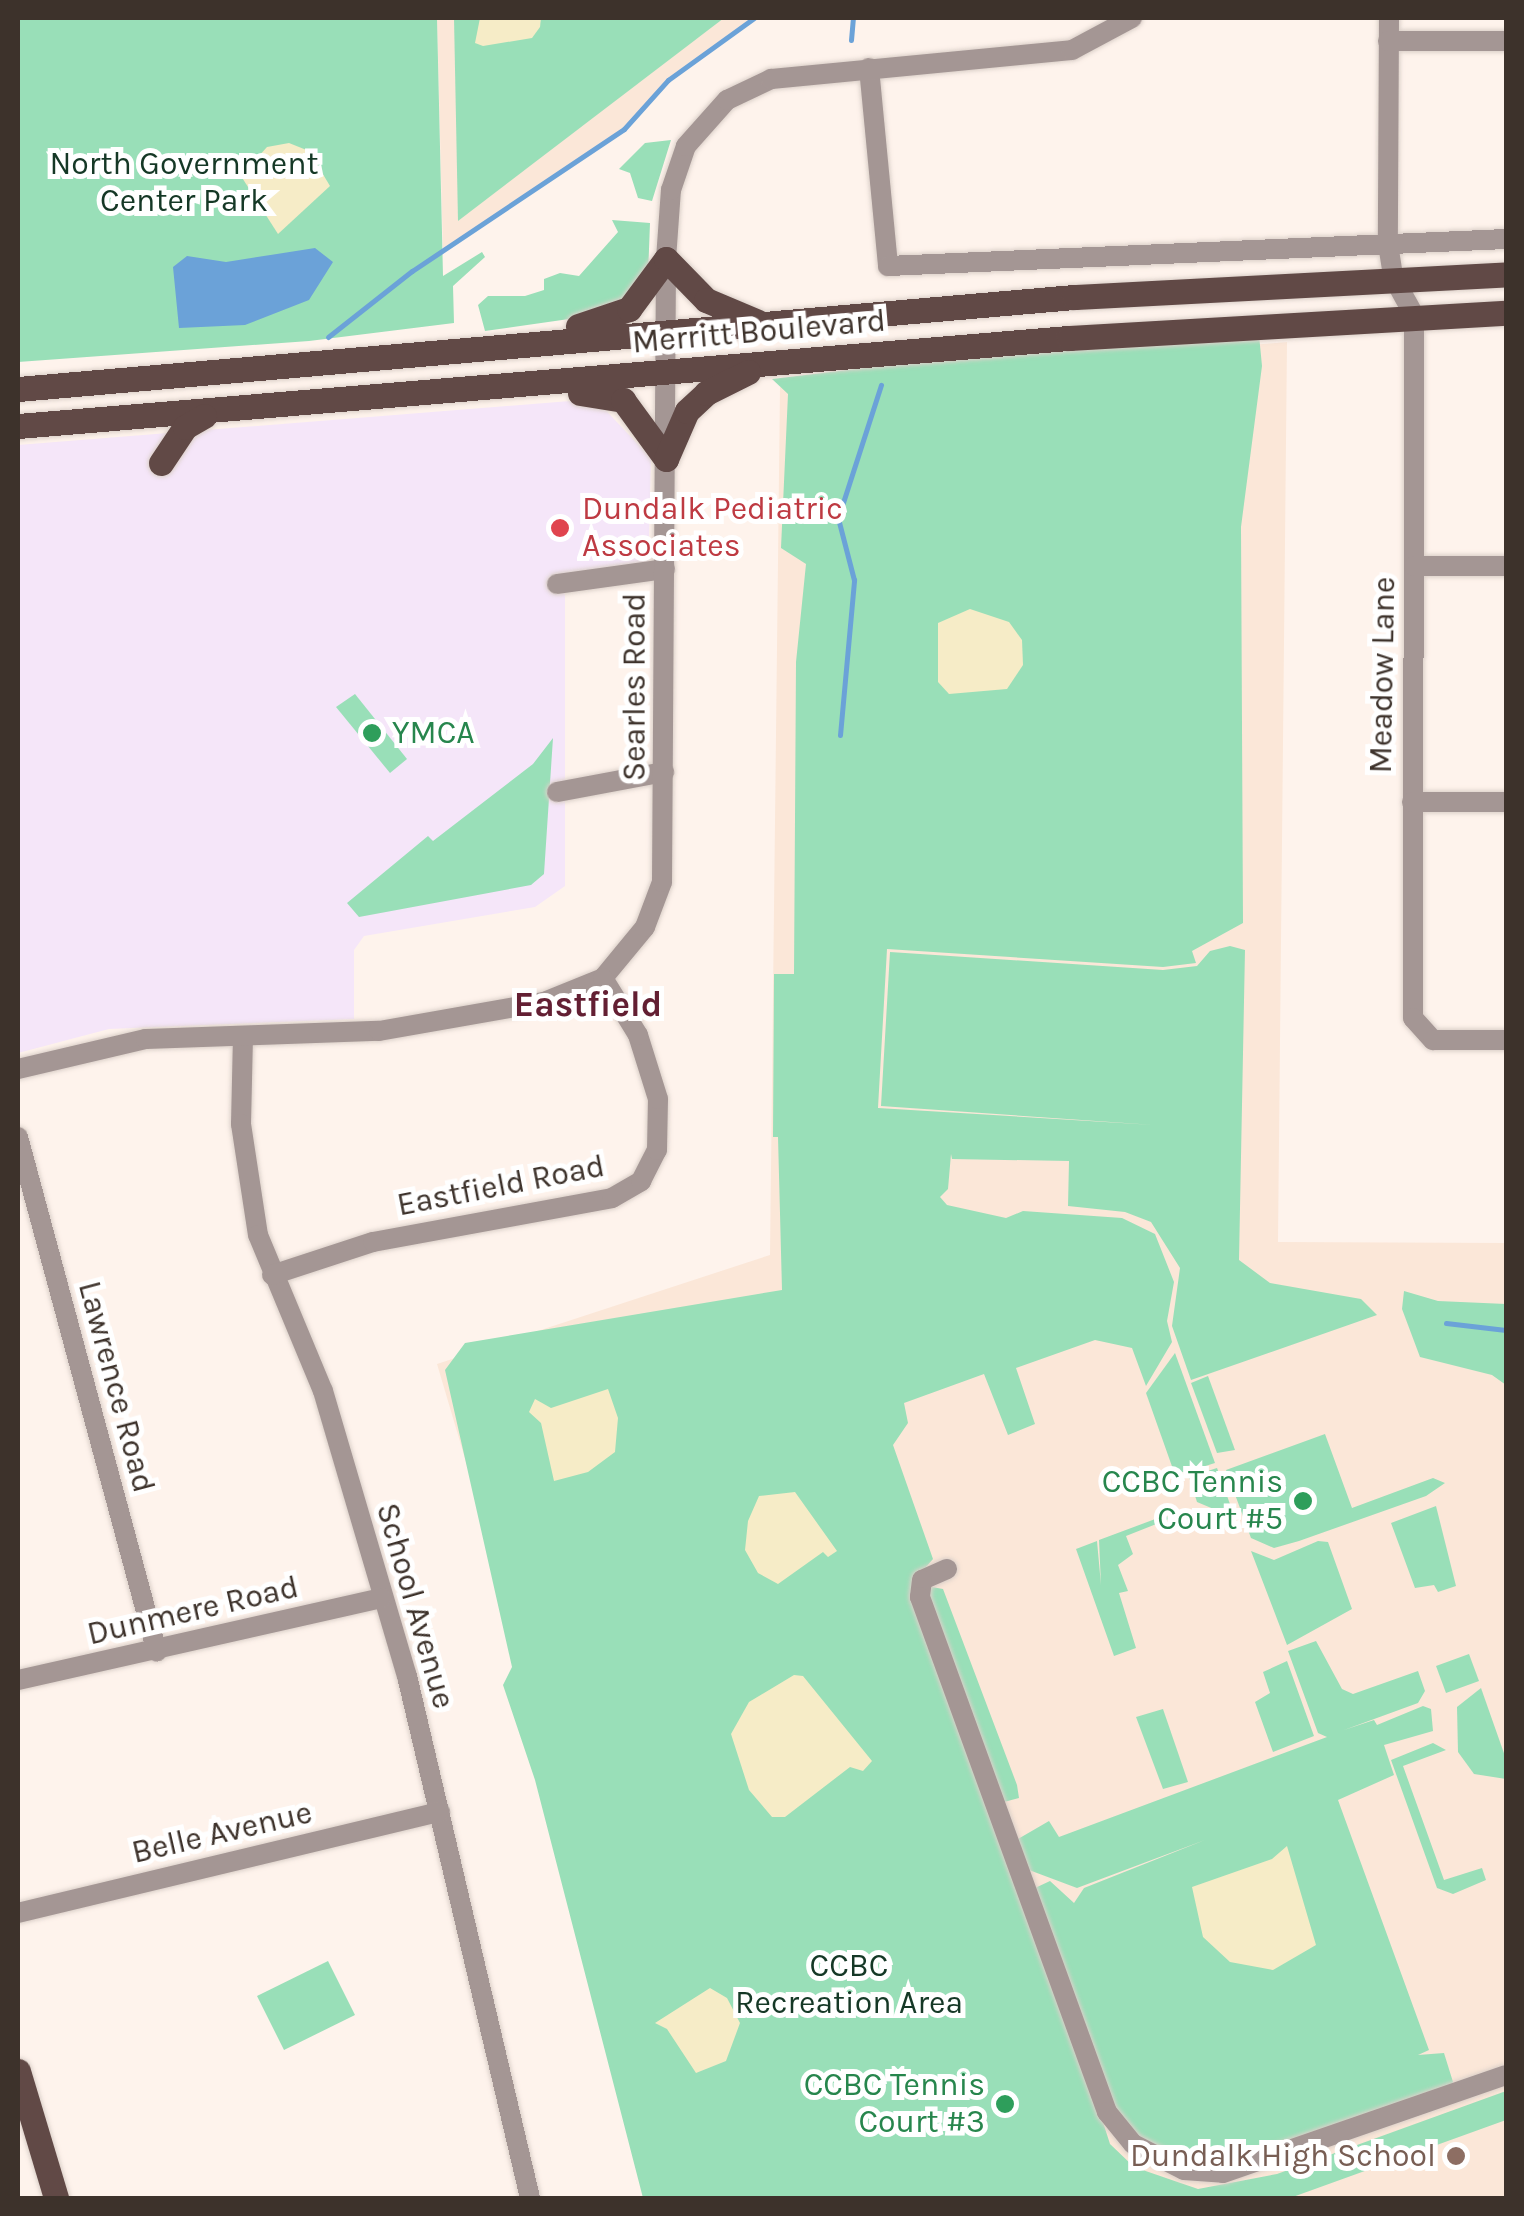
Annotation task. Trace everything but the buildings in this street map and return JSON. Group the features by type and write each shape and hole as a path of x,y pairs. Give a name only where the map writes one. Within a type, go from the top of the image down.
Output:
{"main road":[{"path":"509,347 531,331 618,315 646,292 666,259 706,300 766,324"},
{"name":"Merritt Boulevard","path":"18,389 766,324 1393,277 1506,274"},
{"name":"Merritt Boulevard","path":"18,426 206,414 406,392 766,364 1414,315 1506,313"},
{"path":"666,459 687,411 706,393 766,364"},
{"path":"406,392 463,402 610,394 643,420 666,459"},
{"path":"161,462 185,427 206,414"},
{"path":"18,2071 56,2198"}],"street":[{"name":"Searles Road","path":"18,1069 146,1039 398,1028 544,1002 603,978 646,928 658,896 664,772 664,332 666,259 676,169 711,114 771,79 1072,50 1132,18"},
{"path":"1389,18 1388,244 1393,277 1414,315"},
{"path":"1388,41 1506,41"},
{"name":"Merritt Boulevard","path":"869,68 888,266 1506,240"},
{"name":"Meadow Lane","path":"1414,315 1412,1006 1422,1033 1443,1040 1506,1040"},
{"path":"1414,566 1506,566"},
{"path":"557,584 665,569"},
{"path":"557,792 664,772"},
{"path":"1412,802 1506,802"},
{"name":"Eastfield Road","path":"272,1275 373,1242 612,1198 641,1181 657,1150 658,1099 638,1035 603,978"},
{"name":"School Avenue","path":"242,1036 243,1152 272,1275 323,1391 382,1598 440,1812 530,2198"},
{"name":"Lawrence Road","path":"18,1138 157,1652"},
{"path":"946,1569 922,1580 920,1597 1107,2112 1133,2144 1184,2170 1236,2170 1506,2075"},
{"name":"Dunmere Road","path":"18,1680 157,1652 382,1598"},
{"name":"Belle Avenue","path":"18,1913 440,1812"}],"shaded area":[{"path":"437,18 752,18 681,69 615,137 443,252"},
{"path":"1287,342 1278,1242 1506,1243 1506,2198 684,2198 437,1364 770,1255 780,387"},
{"path":"595,399 651,458 648,578 565,592 565,886 535,907 364,936 354,950 354,1019 109,1029 18,1053 18,445"}],"green space":[{"name":"North Government Center Park","path":"18,18 437,18 443,276 482,252 485,257 453,286 454,323 309,341 18,362"},
{"path":"454,18 724,18 458,221"},
{"path":"671,140 652,201 638,198 630,173 619,169 645,143"},
{"path":"612,220 650,223 648,276 637,294 569,319 485,331 478,305 488,296 525,296 544,290 544,279 560,273 579,276 618,232"},
{"name":"CCBC Recreation Area","path":"1259,335 1262,366 1241,527 1243,923 1192,951 1196,963 1163,967 887,949 878,1108 1154,1125 881,1106 890,952 1163,970 1197,966 1210,951 1230,946 1245,950 1239,1260 1270,1283 1361,1299 1377,1315 1191,1380 1172,1326 1180,1268 1151,1222 1125,1212 1068,1206 1069,1161 952,1159 951,1154 948,1189 940,1197 947,1205 1006,1218 1023,1211 1122,1218 1155,1234 1174,1282 1167,1321 1172,1342 1146,1386 1132,1348 1095,1340 1016,1368 1035,1424 1008,1435 984,1374 904,1403 908,1423 893,1445 933,1559 926,1567 932,1587 943,1589 1017,1785 1019,1798 1004,1802 982,1743 1110,2144 1134,2167 1198,2189 1277,2174 1506,2091 1506,2120 1290,2198 643,2198 535,1780 503,1685 512,1667 445,1370 465,1343 782,1290 778,1137 773,1137 774,974 794,974 796,662 806,564 781,548 788,394 772,379 922,361"},
{"name":"YMCA","path":"355,694 407,759 390,773 336,707"},
{"path":"553,738 544,874 531,885 359,917 347,903 428,836 433,841 533,764"},
{"path":"1404,1291 1438,1301 1506,1304 1506,1385 1492,1375 1420,1357 1402,1309"},
{"path":"1175,1353 1215,1463 1186,1472 1174,1472 1146,1393"},
{"path":"1208,1376 1235,1450 1217,1453 1191,1383"},
{"path":"1325,1434 1352,1508 1433,1478 1445,1483 1426,1496 1299,1541 1274,1548 1251,1538 1226,1470"},
{"path":"1217,1468 1235,1518 1197,1502 1189,1477"},
{"path":"1436,1506 1456,1586 1438,1592 1434,1585 1415,1588 1391,1523"},
{"path":"1166,1515 1169,1519 1126,1536 1133,1554 1118,1565 1128,1591 1119,1593 1136,1648 1114,1656 1076,1549 1097,1541 1101,1585 1099,1540"},
{"path":"1318,1541 1328,1542 1352,1609 1287,1645 1251,1551 1274,1560"},
{"path":"1316,1641 1342,1689 1353,1694 1418,1671 1425,1691 1418,1703 1344,1730 1374,1720 1377,1725 1423,1706 1431,1709 1433,1731 1384,1745 1394,1775 1338,1800 1429,2050 1418,2055 1444,2053 1453,2082 1449,2089 1232,2165 1204,2166 1142,2143 1110,2100 1035,1888 1050,1881 1074,1903 1084,1888 1205,1840 1077,1888 1029,1870 1018,1839 1049,1821 1059,1837 1327,1737 1318,1733 1288,1651"},
{"path":"1469,1654 1479,1681 1446,1693 1436,1666"},
{"path":"1287,1661 1314,1736 1273,1752 1255,1702 1270,1693 1263,1672"},
{"path":"1481,1688 1506,1759 1506,1779 1474,1774 1458,1752 1457,1707"},
{"path":"1163,1709 1188,1782 1163,1789 1136,1717"},
{"path":"1433,1743 1446,1750 1403,1766 1444,1880 1482,1868 1486,1880 1453,1894 1437,1888 1391,1760"},
{"path":"328,1961 355,2015 284,2050 257,1996"}],"sand":[{"path":"480,18 541,18 532,38 483,46 475,43"},
{"path":"289,143 309,151 330,186 278,234 241,176 267,147"},
{"path":"970,609 1009,622 1022,640 1023,665 1007,689 949,694 938,682 938,623"},
{"path":"608,1389 618,1418 615,1452 588,1472 554,1481 541,1423 529,1412 535,1399 551,1408"},
{"path":"795,1492 837,1551 828,1557 823,1552 778,1584 758,1573 745,1550 748,1521 759,1496"},
{"path":"794,1675 803,1676 872,1761 863,1771 850,1767 785,1817 772,1817 749,1790 731,1734 749,1702"},
{"path":"1287,1846 1316,1945 1273,1970 1230,1962 1203,1937 1192,1887 1272,1859"},
{"path":"710,1988 727,1998 740,2023 726,2061 696,2073 667,2029 655,2023"}],"water":[{"path":"315,248 333,262 309,300 245,325 179,328 173,267 187,256 226,262"}],"waterway":[{"path":"328,337 412,271 624,129 668,80 754,18"},
{"path":"851,40 853,18"},
{"path":"840,735 854,580 838,518 881,385"},
{"path":"1446,1323 1506,1330"}],"place":[{"name":"Dundalk Pediatric Associates","path":"560,528"},
{"name":"YMCA","path":"372,733"},
{"name":"CCBC Tennis Court #5","path":"1303,1501"},
{"name":"CCBC Tennis Court #3","path":"1005,2104"},
{"name":"Dundalk High School","path":"1456,2156"}],"district":[{"name":"Eastfield","path":"588,1005"}]}
